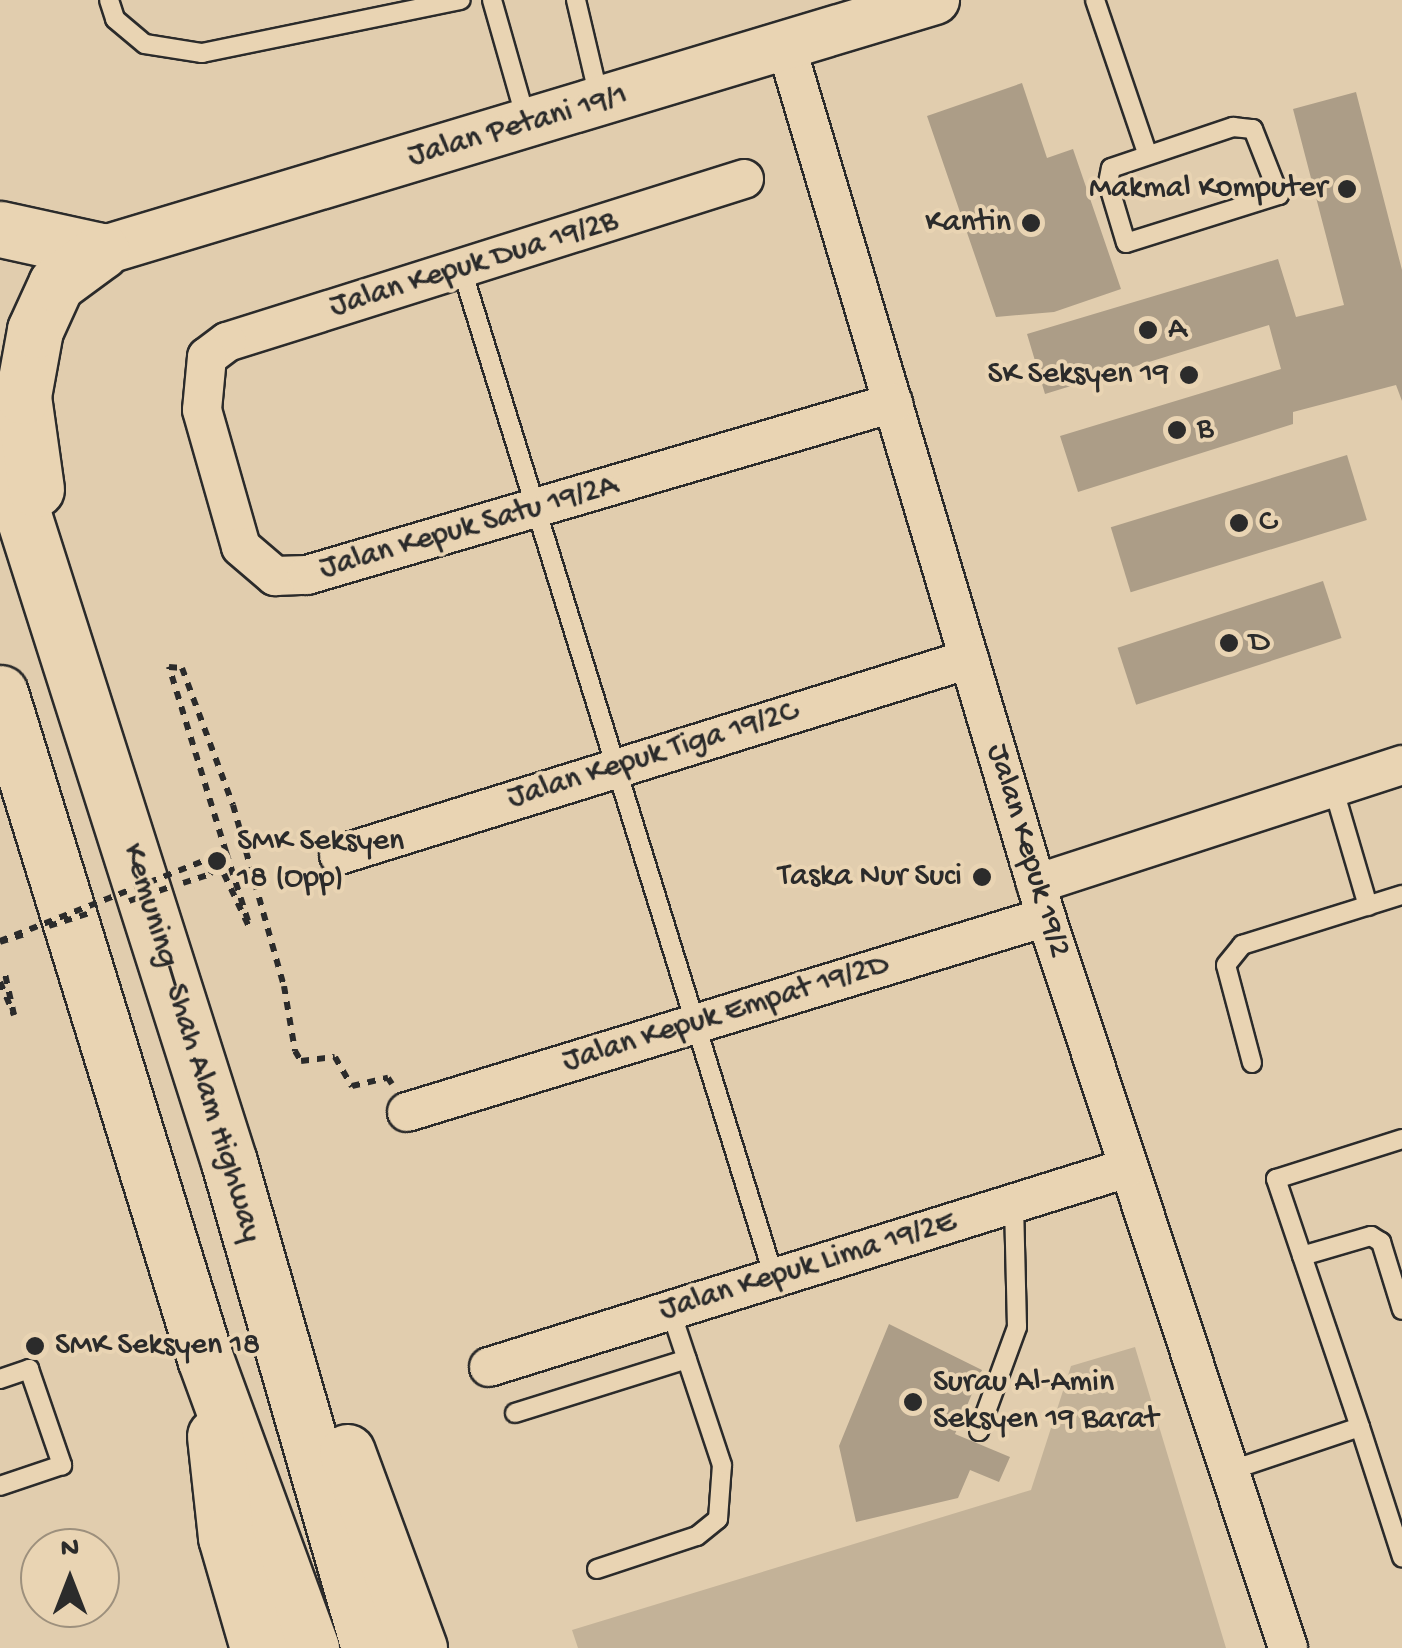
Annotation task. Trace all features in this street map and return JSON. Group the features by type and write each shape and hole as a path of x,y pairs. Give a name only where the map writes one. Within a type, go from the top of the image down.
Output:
{"highway":[{"path":"0,228 100,251"},
{"path":"50,591 23,396 35,330 56,284 100,251"},
{"name":"Kemuning–Shah Alam Highway","path":"0,442 229,1162 369,1648"},
{"path":"0,693 205,1358 311,1648"},
{"path":"229,1162 419,1648"},
{"path":"205,1358 226,1538 258,1648"}],"street":[{"name":"Jalan Petani 19/1","path":"100,251 600,104 935,0"},
{"name":"Jalan Kepuk 19/2","path":"786,46 1041,900 1288,1648"},
{"name":"Jalan Kepuk Dua 19/2B","path":"207,356 227,342 744,179"},
{"name":"Jalan Kepuk Satu 19/2A","path":"207,356 202,410 241,547 275,576 306,575 893,403"},
{"name":"Jalan Kepuk Tiga 19/2C","path":"338,854 969,659"},
{"name":"Jalan Kepuk Empat 19/2D","path":"407,1112 696,1024 1041,900 1333,787 1402,765"},
{"name":"Jalan Kepuk Lima 19/2E","path":"489,1367 1128,1168"}],"lane":[{"path":"109,0 115,19 144,44 202,53 461,0"},
{"path":"492,0 527,123"},
{"path":"576,0 600,104"},
{"path":"1095,0 1148,154"},
{"path":"1233,127 1253,129 1279,195 1126,243 1108,183 1112,168 1148,154 1233,127"},
{"path":"462,270 774,1277"},
{"path":"1333,787 1368,906"},
{"path":"1252,1063 1226,965 1242,945 1402,895"},
{"path":"1402,1139 1276,1180 1402,1557"},
{"path":"979,1431 1017,1327 1014,1203"},
{"path":"1302,1256 1370,1236 1382,1242 1402,1310"},
{"path":"597,1569 697,1536 718,1519 722,1464 670,1309"},
{"path":"515,1413 687,1359"},
{"path":"0,1379 29,1369 62,1464 0,1486"},
{"path":"1229,1472 1360,1427"}],"path":[{"path":"224,874 250,927 169,667 182,668 233,805 301,1060 335,1056 352,1086 388,1078 407,1112"},
{"path":"128,901 210,874 226,852"},
{"path":"0,941 226,852"},
{"path":"48,926 92,912"},
{"path":"4,970 14,1015"},
{"path":"0,982 14,1015"},
{"path":"0,1019 14,1015"}],"shaded area":[{"path":"1135,1347 1226,1648 578,1648 572,1630 1031,1490 1071,1366"}],"building":[{"name":"Kantin","path":"1022,83 1047,158 1073,149 1121,289 1054,312 996,317 927,116"},
{"path":"1356,92 1402,270 1402,401 1396,385 1293,412 1293,424 1078,492 1060,436 1281,369 1269,325 1045,394 1027,334 1278,259 1296,317 1344,305 1293,109"},
{"name":"C","path":"1347,455 1367,520 1131,592 1111,527"},
{"name":"D","path":"1323,581 1342,638 1136,705 1118,648"},
{"name":"Surau Al-Amin Seksyen 19 Barat","path":"889,1324 982,1370 955,1434 1010,1457 999,1482 970,1470 958,1498 856,1522 839,1446"}],"place":[{"name":"Makmal Komputer","path":"1347,189"},
{"name":"Kantin","path":"1031,223"},
{"name":"A","path":"1148,330"},
{"name":"SK Seksyen 19","path":"1189,375"},
{"name":"B","path":"1177,430"},
{"name":"C","path":"1239,523"},
{"name":"D","path":"1229,643"},
{"name":"SMK Seksyen 18 (Opp)","path":"217,861"},
{"name":"Taska Nur Suci","path":"982,877"},
{"name":"SMK Seksyen 18","path":"35,1346"},
{"name":"Surau Al-Amin Seksyen 19 Barat","path":"913,1402"}]}
